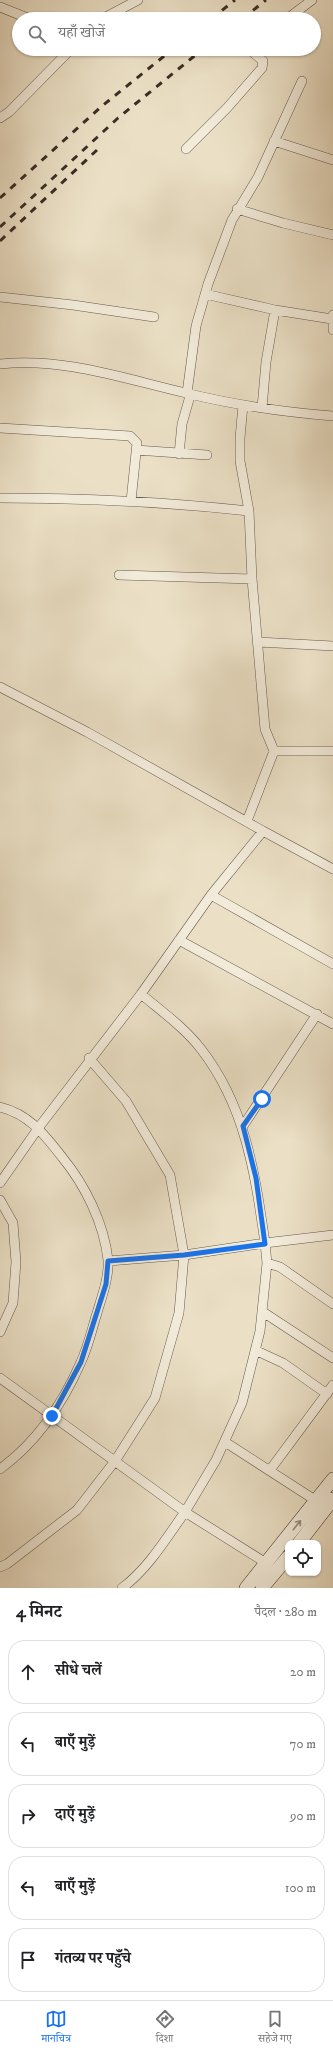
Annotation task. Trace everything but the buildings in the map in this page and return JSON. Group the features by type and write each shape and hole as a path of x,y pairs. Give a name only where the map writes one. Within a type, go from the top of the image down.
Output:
{"main road":[{"path":"246,1588 333,1479"},
{"path":"301,1540 333,1499"},
{"path":"262,1588 285,1560"}],"street":[{"path":"115,12 138,0"},
{"path":"296,12 312,0"},
{"path":"0,7 12,12"},
{"path":"0,118 9,112 64,56"},
{"path":"186,149 227,108 262,68 263,61 257,56"},
{"path":"179,454 182,424 190,396 187,394 196,326 205,294 237,209 258,177 302,81"},
{"path":"274,142 332,158"},
{"path":"237,209 283,223 333,235"},
{"path":"205,294 276,310 332,317 333,330"},
{"path":"0,297 154,316"},
{"path":"262,408 266,362 276,310"},
{"path":"0,364 35,363 67,366 98,372 187,394 243,405 333,416"},
{"path":"243,405 240,460 249,511 252,579 265,729 274,751 247,821"},
{"path":"0,428 130,436 136,443 131,501"},
{"path":"136,450 179,454 208,454"},
{"path":"0,498 131,501 184,504 249,511"},
{"path":"120,575 252,579"},
{"path":"258,642 333,646"},
{"path":"0,687 87,732 263,831 333,868"},
{"path":"274,751 333,751"},
{"path":"0,1183 38,1127 89,1058 141,994 211,895 263,831"},
{"path":"211,895 333,964"},
{"path":"179,940 333,1024"},
{"path":"122,1588 129,1583 157,1550 185,1512 225,1442 242,1403 257,1351 263,1312 267,1263 256,1178 243,1126 217,1072 201,1049 179,1026 141,994"},
{"path":"243,1126 317,1014"},
{"path":"0,1567 7,1564 77,1510 115,1461 155,1398 179,1313 184,1255 170,1175 126,1101 89,1058"},
{"path":"0,1107 23,1116 38,1127 76,1175 102,1229 108,1261 106,1284 81,1362 52,1416 10,1462 0,1469"},
{"path":"0,1200 13,1223 16,1262 13,1303 0,1332"},
{"path":"108,1261 184,1255 333,1235"},
{"path":"267,1263 280,1267 333,1304"},
{"path":"263,1312 333,1358"},
{"path":"257,1351 282,1363 327,1394"},
{"path":"0,1378 185,1512 266,1562"},
{"path":"270,1470 333,1385"},
{"path":"225,1442 315,1500"}],"railway":[{"path":"220,12 235,0"},
{"path":"251,12 266,0"},
{"path":"0,198 102,106 164,56"},
{"path":"0,227 118,118 194,56"},
{"path":"0,241 98,149"}],"route":[{"path":"52,1416 81,1362 106,1284 108,1261 184,1255 265,1244 256,1178 243,1126 262,1099"}]}
